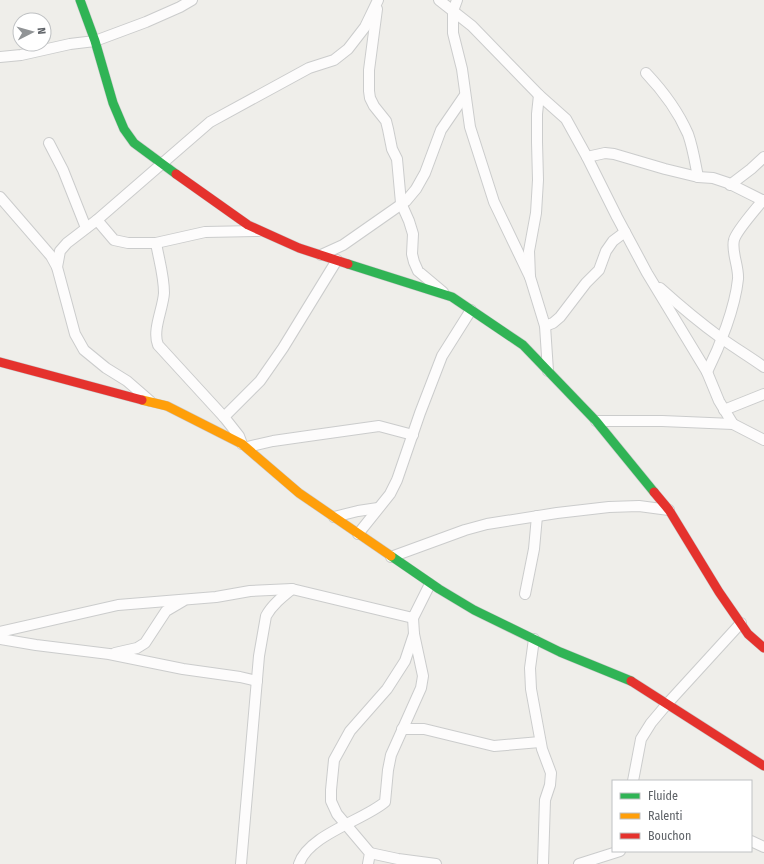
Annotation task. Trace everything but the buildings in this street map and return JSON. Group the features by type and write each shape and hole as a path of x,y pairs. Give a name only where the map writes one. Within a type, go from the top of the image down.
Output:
{"street":[{"path":"80,0 95,41 113,103 124,129 134,143 161,164 248,225 299,248 452,297 523,344 596,420 669,510 719,592 748,634 764,648"},
{"path":"0,57 21,55 70,44 95,41 146,22 192,0"},
{"path":"57,266 60,251 210,122 309,68 334,60 348,49 365,27 378,0"},
{"path":"378,0 370,62 370,98 386,122 392,149 397,159 401,204 413,234 412,254 418,271 446,295"},
{"path":"439,0 472,26 539,95 566,119 625,232 707,372 718,401 733,424"},
{"path":"457,0 453,11 452,33 462,69 470,127 494,202 530,277 545,326 548,371"},
{"path":"646,73 672,105 688,134 698,177"},
{"path":"321,255 343,245 401,204 416,189 425,173 441,130 465,95"},
{"path":"530,277 529,251 536,213 538,180 537,114 539,95"},
{"path":"49,143 63,170 86,228"},
{"path":"587,157 614,154 665,169 698,177 713,178 730,184 763,201 738,232 734,240 738,278 735,296 722,338 707,372"},
{"path":"730,184 751,169 764,156"},
{"path":"0,197 43,246 57,266 75,334 84,350 106,368 127,381 151,402"},
{"path":"97,220 116,241 128,243 156,243 205,232 263,231"},
{"path":"545,326 553,323 560,317 599,270 606,251 613,241 625,232"},
{"path":"156,243 164,292 156,336 158,345 224,418 245,446"},
{"path":"224,418 260,381 314,300 337,260"},
{"path":"652,280 690,314 722,338 747,354 764,368"},
{"path":"358,534 390,494 398,480 442,356 471,310"},
{"path":"2,364 167,406 245,446 298,493 430,584 474,610 560,652 631,681 764,766"},
{"path":"724,410 764,394"},
{"path":"596,420 733,424 764,440"},
{"path":"245,446 379,426 413,435"},
{"path":"391,557 480,526 538,516 609,507 639,506 669,510"},
{"path":"334,517 378,508"},
{"path":"525,594 534,549 538,516"},
{"path":"299,864 311,846 345,824 369,813 385,802 391,755 421,688 423,676 414,634 413,618 430,584"},
{"path":"0,632 118,605 292,589 413,618"},
{"path":"241,864 259,656 266,616 280,599 292,589"},
{"path":"108,654 137,648 145,643 166,611 184,599"},
{"path":"633,780 641,739 651,723 741,623"},
{"path":"414,634 405,661 395,678 350,731 334,760 331,801 337,814 370,853 398,859 436,864"},
{"path":"0,639 108,654 183,669 258,681"},
{"path":"534,639 530,668 530,689 540,742 551,773 550,785 545,800 543,864"},
{"path":"402,729 424,729 494,746 540,742"},
{"path":"752,841 764,847"},
{"path":"579,864 617,852"},
{"path":"368,864 370,853"}],"traffic: fast":[{"path":"80,0 95,41 113,103 124,129 134,143 176,174"},
{"path":"348,264 452,297 523,345 596,421 654,492"},
{"path":"391,556 439,589 474,610 560,652 631,681"}],"traffic: slow":[{"path":"142,400 167,406 242,444 299,493 391,556"}],"traffic: jam":[{"path":"176,174 248,225 299,248 348,264"},
{"path":"0,362 142,400"},
{"path":"654,492 669,510 719,592 748,634 764,648"},
{"path":"631,681 764,766"}]}
